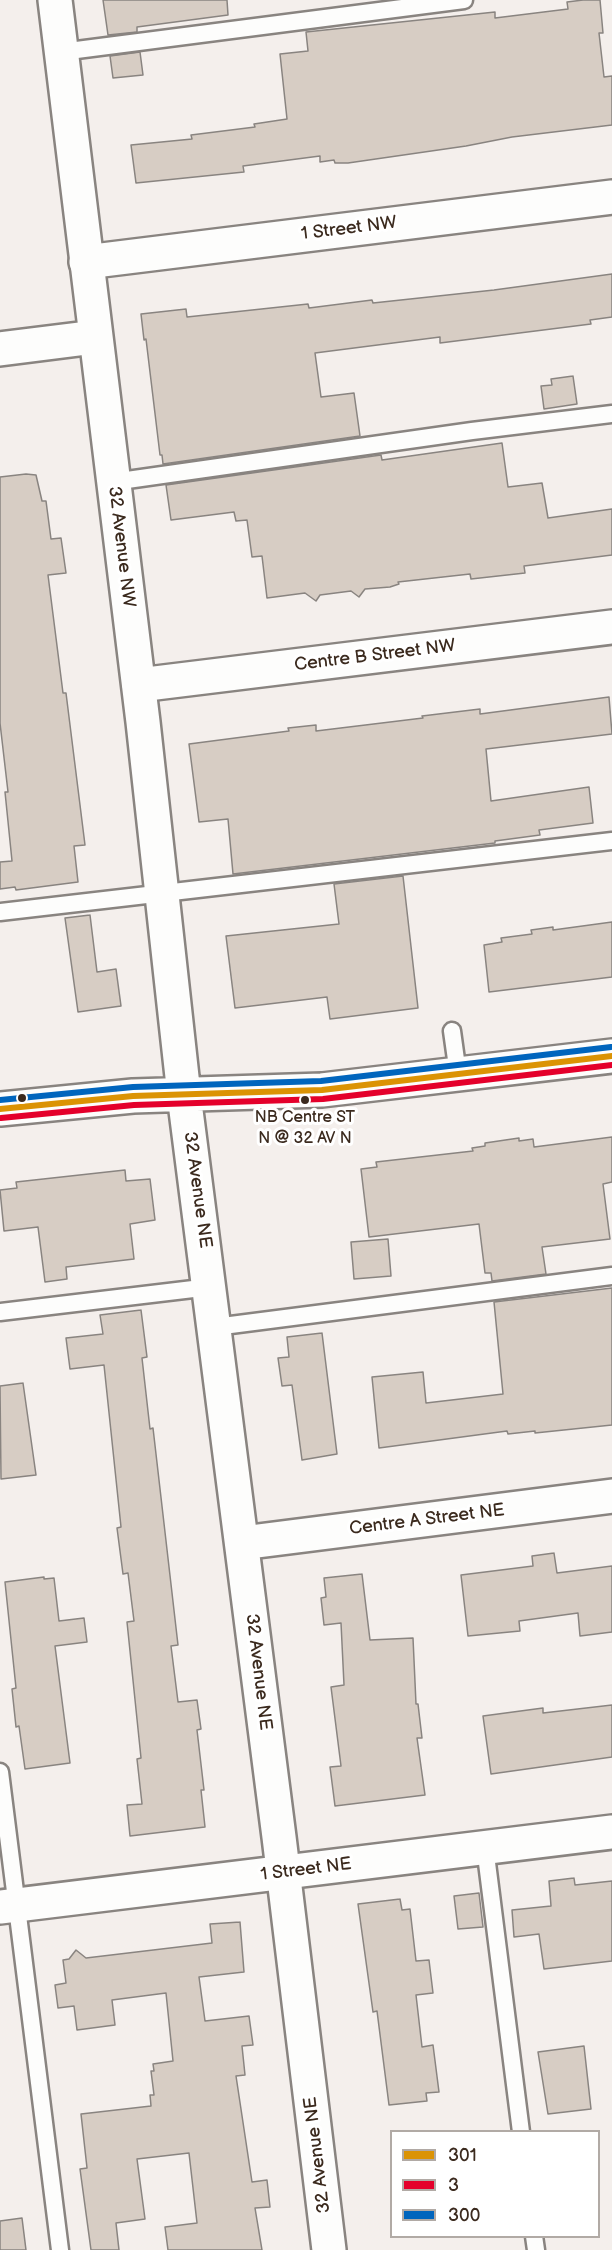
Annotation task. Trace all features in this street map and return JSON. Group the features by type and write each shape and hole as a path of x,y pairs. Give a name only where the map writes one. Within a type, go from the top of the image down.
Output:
{"street":[{"name":"32 Avenue NW","path":"55,0 139,685 184,1095"},
{"name":"1 Street NW","path":"86,262 612,197"},
{"path":"0,349 95,337"},
{"name":"Centre B Street NW","path":"139,685 612,627"},
{"path":"0,1109 133,1096 322,1090 612,1056"},
{"name":"32 Avenue NE","path":"184,1095 284,1873 329,2250"},
{"name":"Centre A Street NE","path":"242,1543 612,1496"},
{"name":"1 Street NE","path":"8,1906 612,1832"}],"lane":[{"path":"61,52 464,0"},
{"path":"113,482 472,431 612,414"},
{"path":"0,912 612,841"},
{"path":"452,1031 458,1074"},
{"path":"215,1327 612,1276"},
{"path":"0,1312 210,1287"},
{"path":"0,1772 8,1906 60,2250"},
{"path":"485,1847 521,2130"}],"building":[{"path":"103,0 227,0 228,15 137,27 137,32 108,35"},
{"path":"600,0 603,33 599,33 604,77 612,76 612,125 512,137 348,163 335,163 334,160 320,162 320,156 243,166 244,172 136,183 131,145 192,139 191,135 255,127 254,124 287,119 280,54 308,51 306,32 495,12 495,18 568,9 567,2"},
{"path":"140,52 143,75 113,78 110,56"},
{"path":"612,274 612,317 590,320 591,324 440,343 440,337 315,353 321,397 354,393 360,436 163,464 141,314 186,309 187,317 308,304 309,308 372,300 373,303"},
{"path":"573,376 577,404 544,409 541,386 552,385 551,379"},
{"path":"502,443 508,487 542,483 548,518 612,509 612,555 524,566 525,573 471,579 470,574 398,582 399,584 390,587 365,589 359,597 351,591 320,595 316,601 305,593 267,598 262,556 252,557 247,520 236,521 234,512 171,520 166,485 381,455 382,460"},
{"path":"36,475 42,501 46,501 51,539 61,538 66,573 48,575 63,693 66,693 85,845 74,846 78,882 16,890 15,887 0,889 0,862 12,861 5,792 8,792 0,723 0,477"},
{"path":"609,697 612,734 486,749 491,801 589,787 593,823 539,830 540,835 495,841 495,843 233,874 228,819 199,822 189,744 289,731 288,728 316,725 316,731 480,709 480,714"},
{"path":"403,876 418,1008 330,1019 327,997 235,1008 226,936 339,924 334,884"},
{"path":"90,915 97,972 116,969 121,1006 78,1012 65,918"},
{"path":"612,922 612,977 489,992 484,945 502,942 501,938 532,934 531,930 553,927 553,930"},
{"path":"612,1137 612,1182 603,1184 610,1239 542,1247 546,1274 492,1281 491,1273 485,1273 479,1224 369,1237 361,1169 377,1167 376,1162 473,1151 472,1148 485,1146 485,1143 519,1138 519,1141 533,1139 534,1147"},
{"path":"125,1170 126,1181 150,1179 155,1220 130,1224 134,1259 66,1267 67,1279 45,1282 38,1227 4,1231 0,1190 17,1188 16,1182"},
{"path":"388,1239 391,1276 354,1279 351,1242"},
{"path":"612,1288 612,1425 535,1433 535,1431 508,1434 507,1431 379,1448 372,1377 423,1372 426,1403 503,1394 494,1302"},
{"path":"141,1310 147,1357 142,1358 150,1429 153,1428 178,1645 171,1646 178,1702 197,1700 201,1729 197,1730 204,1790 201,1790 205,1827 130,1836 127,1805 142,1804 137,1759 141,1758 127,1622 134,1621 128,1573 123,1574 117,1528 121,1527 104,1365 70,1369 66,1338 103,1334 100,1315"},
{"path":"322,1333 337,1454 302,1460 292,1385 282,1386 278,1358 289,1357 287,1337"},
{"path":"23,1383 36,1475 1,1479 0,1386"},
{"path":"554,1553 557,1573 612,1566 612,1632 580,1636 578,1613 519,1621 520,1631 468,1636 461,1575 533,1566 532,1556"},
{"path":"362,1574 370,1640 413,1638 416,1704 418,1704 422,1738 417,1738 425,1795 335,1806 330,1767 341,1766 331,1687 344,1685 341,1623 324,1625 321,1598 326,1597 324,1578"},
{"path":"44,1577 44,1579 54,1578 59,1621 84,1618 87,1642 55,1646 70,1763 25,1769 19,1726 16,1727 12,1689 16,1688 5,1582"},
{"path":"612,1705 612,1757 491,1774 483,1716 543,1708 543,1713"},
{"path":"574,1878 575,1885 612,1881 612,1961 544,1969 539,1934 514,1937 512,1910 551,1906 549,1881"},
{"path":"479,1893 483,1927 458,1929 454,1896"},
{"path":"400,1899 402,1910 410,1909 416,1961 429,1960 433,1993 416,1995 422,2047 433,2045 439,2092 426,2093 427,2101 389,2105 377,2011 373,2012 358,1904"},
{"path":"240,1922 244,1972 199,1977 205,2021 249,2016 253,2045 242,2046 245,2075 236,2076 252,2182 267,2180 270,2207 255,2208 262,2250 168,2250 165,2227 197,2223 189,2153 137,2159 145,2219 116,2223 119,2250 91,2250 80,2169 87,2168 81,2114 151,2106 150,2095 154,2095 151,2071 154,2071 153,2064 173,2061 166,1993 112,2000 115,2025 77,2030 74,2006 58,2008 55,1985 66,1983 63,1960 69,1959 76,1950 86,1958 212,1943 210,1924"},
{"path":"584,2046 591,2109 548,2114 538,2052"},
{"path":"22,2218 26,2250 0,2250 0,2221"}],"transit line":[{"name":"300","path":"0,1100 133,1087 321,1081 611,1047"},
{"name":"301","path":"0,1109 133,1096 322,1090 612,1056"},
{"name":"3","path":"1,1118 134,1105 323,1099 612,1065"}],"place":[{"name":"NB Centre ST N @ 32 AV N","path":"305,1100"}]}
